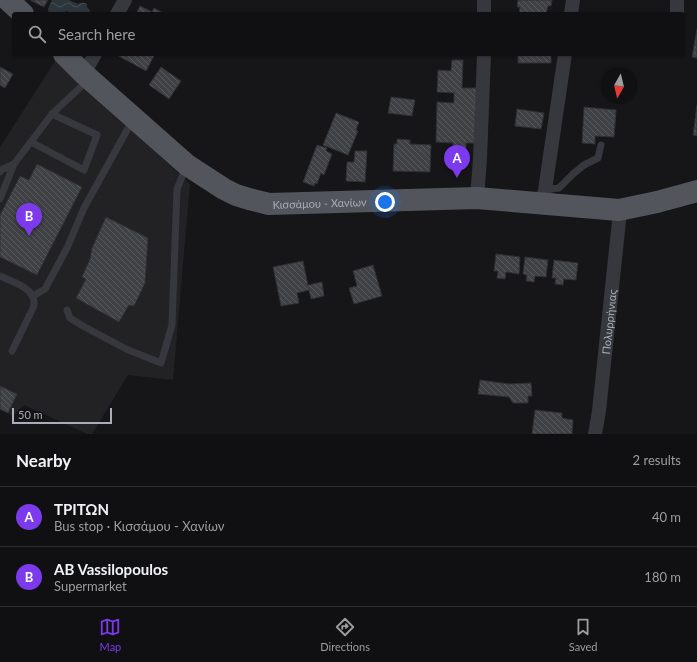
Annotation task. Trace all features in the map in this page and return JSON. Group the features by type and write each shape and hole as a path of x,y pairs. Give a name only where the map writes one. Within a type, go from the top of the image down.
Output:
{"main road":[{"name":"Κισσάμου - Χανίων","path":"66,56 187,165 236,195 268,204 543,197 619,210 657,202 697,191"}],"street":[{"path":"118,12 125,0"},
{"path":"484,0 484,12"},
{"path":"571,12 573,0"},
{"path":"677,0 677,12"},
{"path":"87,76 94,56"},
{"path":"477,198 484,56"},
{"path":"543,197 565,56"},
{"name":"Πολυρρήνιας","path":"595,434 600,403 619,210"}],"lane":[{"path":"0,199 14,164 52,114 87,76"},
{"path":"31,142 84,170 97,136 52,114"},
{"path":"33,296 45,289 67,248 84,208 134,118"},
{"path":"543,197 559,188 584,165 598,158 601,145"},
{"path":"0,172 1,170 14,164"},
{"path":"67,310 70,318 83,326 126,349 162,363 172,325 177,189 187,165"},
{"path":"0,276 24,287 33,296 35,301 12,351"}],"shaded area":[{"path":"56,60 190,184 173,380 128,375 92,434 87,434 24,405 13,416 0,410 0,147"}],"water":[{"path":"52,0 69,0 78,4 87,4 87,7 90,10 90,12 49,12 48,9"}],"building":[{"path":"30,0 48,0 44,7"},
{"path":"518,0 552,0 551,6 548,6 546,12 519,12 520,7 517,7"},
{"path":"140,6 152,12 137,12"},
{"path":"154,8 161,12 152,12"},
{"path":"697,29 697,58 692,57"},
{"path":"119,56 154,56 146,71"},
{"path":"518,56 551,56 551,63 518,63"},
{"path":"452,60 463,60 462,88 478,88 477,143 466,143 466,151 453,151 453,143 436,142 437,102 454,103 454,93 437,92 438,70 451,71"},
{"path":"0,67 13,74 5,88 0,85"},
{"path":"161,67 181,81 169,99 149,85"},
{"path":"391,97 415,100 412,116 388,113"},
{"path":"697,105 697,136 693,135"},
{"path":"584,107 616,110 614,137 595,136 595,144 582,143"},
{"path":"517,109 544,113 541,129 515,126"},
{"path":"336,113 359,122 356,130 358,131 348,155 323,145"},
{"path":"397,139 410,140 410,144 431,145 430,172 393,171 394,144 397,144"},
{"path":"317,145 327,148 326,151 332,154 324,175 321,173 317,184 315,183 314,186 303,182"},
{"path":"355,151 367,151 365,182 346,181 347,162 354,162"},
{"path":"37,164 82,187 37,275 0,257 0,215 20,176 29,180"},
{"path":"106,217 148,238 145,283 134,306 129,305 119,322 76,298 86,279 82,277 90,259 92,248"},
{"path":"496,254 520,257 519,274 506,272 505,279 497,278 498,271 494,271"},
{"path":"525,257 548,260 546,277 535,276 534,282 526,281 527,275 523,274"},
{"path":"554,260 578,263 576,280 564,279 563,285 555,284 556,278 552,278"},
{"path":"303,261 308,285 322,282 324,296 311,299 309,290 297,293 299,303 281,306 273,267"},
{"path":"373,265 382,296 354,304 349,288 357,286 353,271"},
{"path":"480,380 509,384 531,383 532,396 528,396 528,403 513,403 509,397 478,394"},
{"path":"0,386 17,394 8,413 0,409"},
{"path":"535,410 562,413 562,418 573,420 572,434 532,434"}],"place":[{"name":"ΤΡΙΤΩΝ","path":"457,178"},
{"name":"AB Vassilopoulos","path":"29,236"}]}
